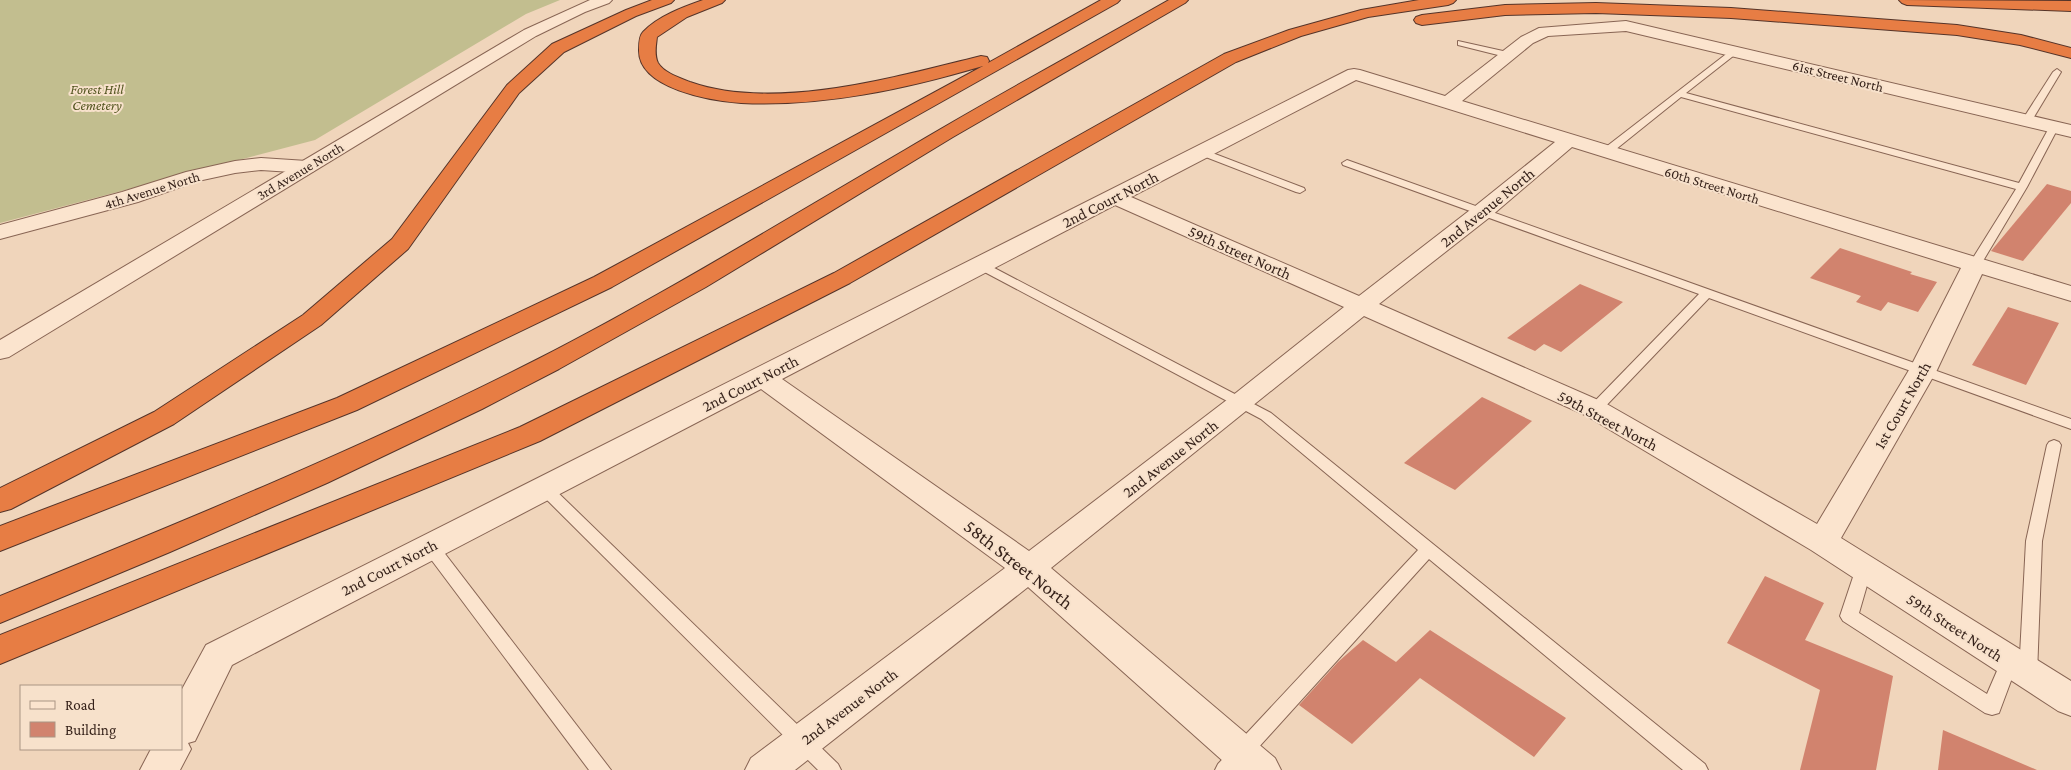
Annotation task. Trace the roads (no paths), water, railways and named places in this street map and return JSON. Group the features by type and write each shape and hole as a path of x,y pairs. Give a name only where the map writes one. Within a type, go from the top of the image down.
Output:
{"highway":[{"path":"0,501 164,418 312,320 400,244 513,89 558,48 631,13 666,0"},
{"path":"717,0 663,22 649,35 647,53 651,66 662,76 688,88 736,96 781,97 850,91 940,74 1039,42"},
{"path":"0,539 347,404 603,282 1112,0"},
{"path":"0,610 293,487 496,391 667,299 782,233 915,152 1180,0"},
{"path":"0,650 530,434 842,278 1230,58 1295,32 1366,13 1448,0"},
{"path":"1907,0 2071,4"},
{"path":"2008,0 2071,4"},
{"path":"1382,26 1505,10 1596,8 1731,13 1958,30 2020,40 2071,52"},
{"path":"1877,24 1933,24 2042,30"},
{"path":"1188,83 1294,44 1362,30"}],"street":[{"name":"3rd Avenue North","path":"0,351 530,33 580,9 604,0"},
{"name":"61st Street North","path":"1509,55 1527,40 1545,30 1626,26 1650,30 2026,122 2062,129"},
{"path":"1448,103 1509,55"},
{"name":"60th Street North","path":"1354,74 1974,266 2071,294"},
{"name":"2nd Court North","path":"182,727 219,655 1354,74"},
{"name":"2nd Avenue North","path":"765,770 1242,402 1482,212 1569,140"},
{"name":"4th Avenue North","path":"0,232 130,197 193,176 235,167 261,164 307,168"},
{"name":"59th Street North","path":"1114,197 1595,409 1823,542 2071,700"},
{"name":"1st Court North","path":"1823,542 1923,370 1974,266"},
{"name":"58th Street North","path":"762,376 1029,568 1242,764"},
{"path":"160,770 170,750"}],"lane":[{"path":"1461,43 1509,55"},
{"path":"1606,152 1734,51"},
{"path":"2026,122 2057,72"},
{"path":"1680,94 2022,187"},
{"path":"1974,266 2022,187 2062,129"},
{"path":"1202,152 1300,190"},
{"path":"1347,163 2071,424"},
{"path":"982,264 1266,416 1698,770"},
{"path":"1595,409 1707,293"},
{"path":"1864,568 1849,616 1992,707 2018,668 2034,541 2054,445"},
{"path":"544,488 831,770"},
{"path":"430,546 601,770"},
{"path":"1242,764 1428,549"}],"park label":[{"name":"Forest Hill Cemetery","path":"97,98"}]}
